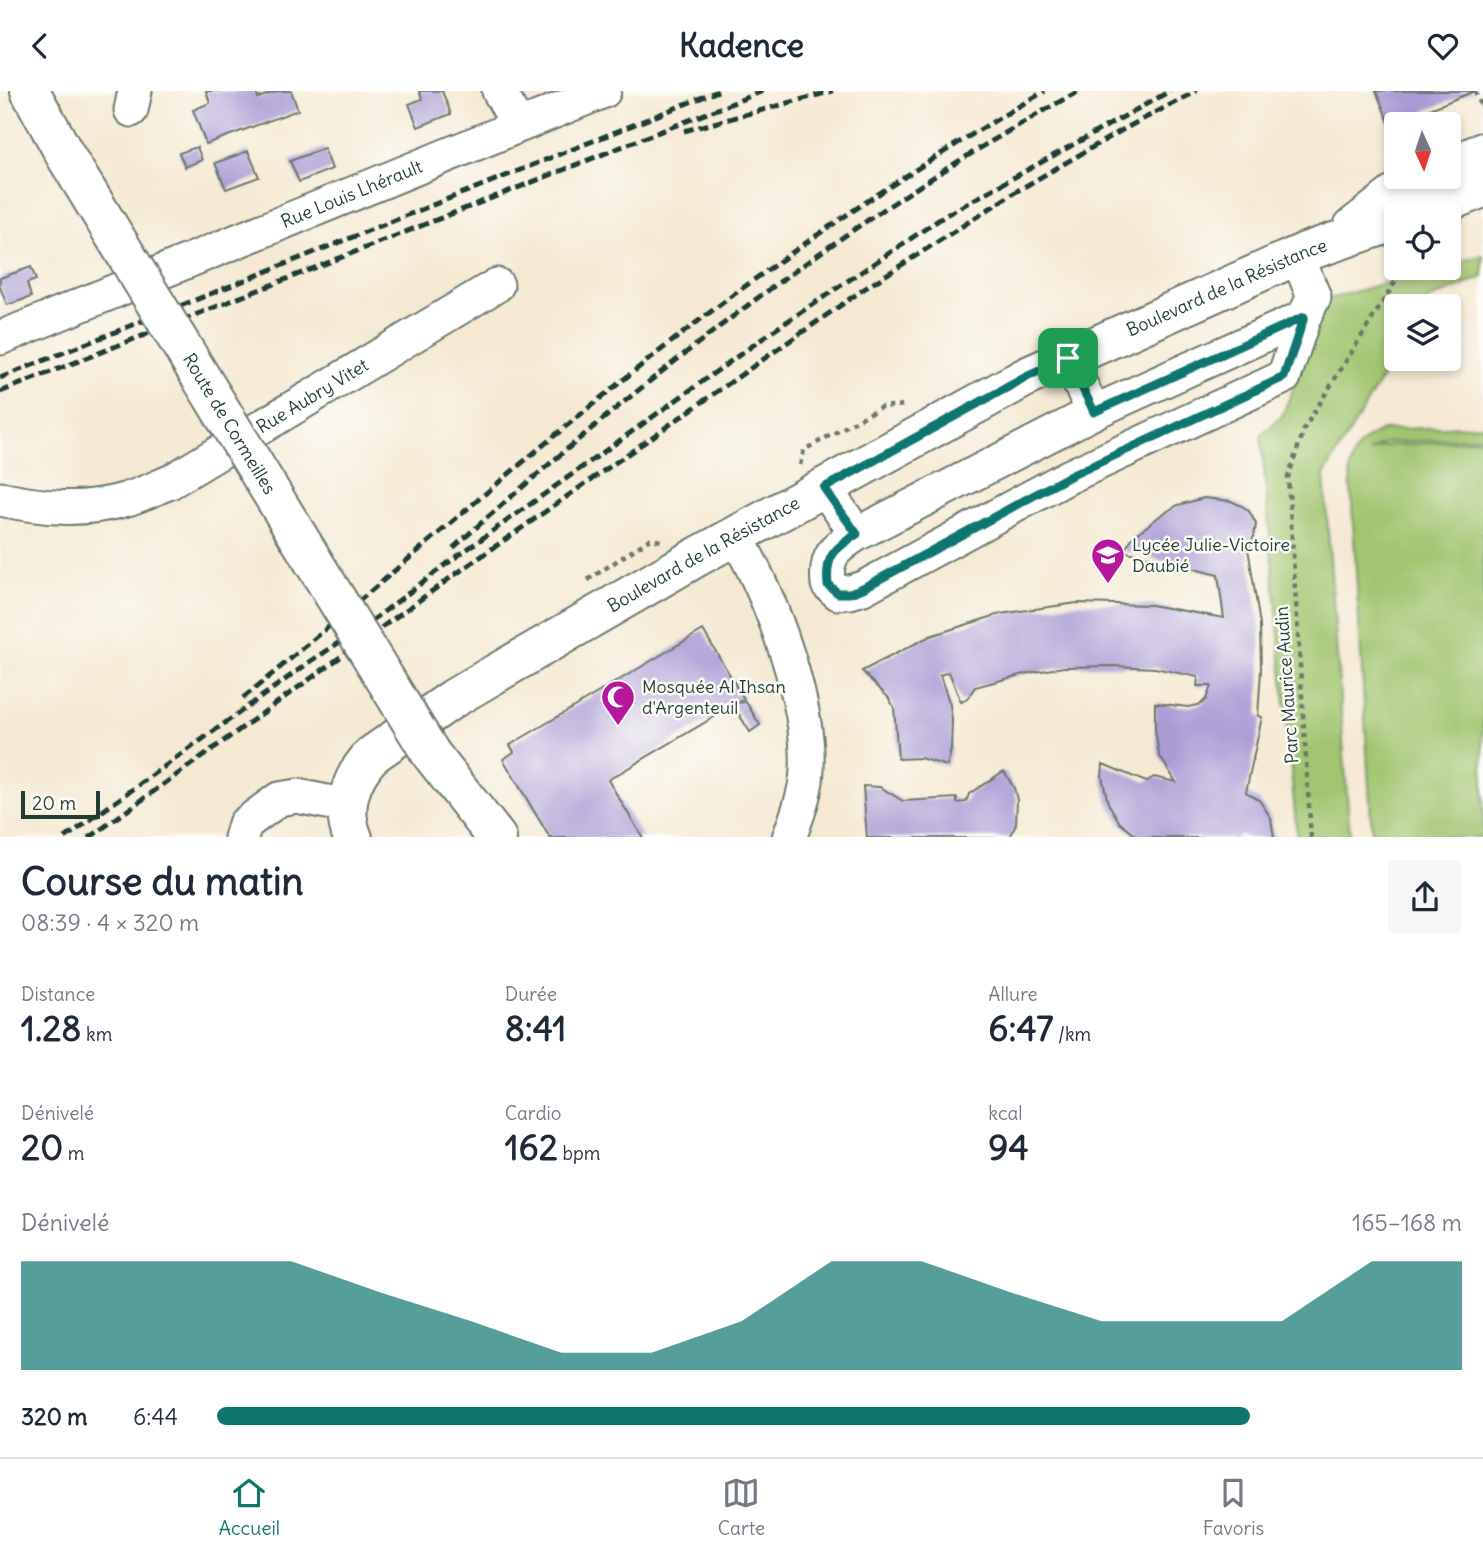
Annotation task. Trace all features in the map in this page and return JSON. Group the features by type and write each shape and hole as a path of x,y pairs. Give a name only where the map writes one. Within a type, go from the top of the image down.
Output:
{"main road":[{"name":"Route de Cormeilles","path":"30,91 65,155 431,754 471,837"},
{"path":"1461,161 1483,152"},
{"path":"1445,203 1483,188"},
{"name":"Boulevard de la Résistance","path":"1336,241 1402,189"},
{"name":"Boulevard de la Résistance","path":"350,822 353,779 372,755 454,698 695,558 1028,376 1297,256 1384,225"},
{"name":"Route de Cormeilles","path":"431,754 496,837"}],"street":[{"path":"499,91 518,125"},
{"name":"Rue Louis Lhérault","path":"0,338 604,91"},
{"path":"1297,256 1314,297 1304,317 1284,377 1068,477 863,588 850,593 838,593 828,585 830,558 838,547 857,534 1094,412 1304,317"},
{"name":"Rue Aubry Vitet","path":"0,499 40,507 87,507 125,500 170,482 497,285"},
{"path":"1068,358 1094,412"},
{"path":"824,488 857,534"},
{"path":"736,537 753,566 777,624 804,725 807,748 806,781 789,837"},
{"path":"241,837 245,824 279,799 297,796 350,822"}],"path":[{"path":"1475,91 1483,110"},
{"name":"Parc Maurice Audin","path":"1311,837 1288,477 1304,427 1396,280"}],"green space":[{"path":"1483,255 1483,277 1442,294 1384,294 1386,371 1324,475 1350,837 1297,837 1261,436 1282,416 1329,299 1396,280 1461,280 1461,261"},
{"path":"1483,425 1483,437 1384,443 1368,452 1384,446 1483,439 1483,837 1372,837 1351,464 1359,446 1383,430"}],"building":[{"path":"206,91 255,91 258,98 278,91 291,91 298,110 206,144 193,110 210,103"},
{"path":"419,91 442,91 451,114 418,127 409,104 422,99"},
{"path":"1376,91 1475,91 1422,112 1385,112"},
{"path":"197,147 202,160 185,167 179,153"},
{"path":"324,148 332,169 299,182 290,161"},
{"path":"248,151 259,177 226,189 215,163"},
{"path":"31,267 36,280 27,283 31,297 7,305 0,287 0,278"},
{"path":"1204,498 1231,501 1249,511 1256,524 1254,537 1248,548 1260,625 1258,716 1262,717 1246,792 1259,800 1271,818 1274,837 1246,837 1239,834 1238,837 1138,837 1120,823 1108,803 1102,777 1103,764 1146,782 1154,777 1176,782 1159,755 1155,703 1188,707 1201,704 1211,686 1197,686 1198,677 1155,668 1064,667 1024,674 975,687 967,699 961,702 949,672 940,675 952,720 951,750 947,766 920,758 898,759 894,707 888,697 862,671 930,636 1000,614 1077,603 1151,605 1224,618 1218,575 1124,551 1132,538 1178,505"},
{"name":"Mosquée Al Ihsan d'Argenteuil","path":"703,630 744,699 737,703 746,702 760,725 750,732 735,708 726,710 608,780 642,837 549,837 503,759 514,752 510,745"},
{"path":"1004,771 1014,788 1017,800 1016,824 1010,837 867,837 863,786 880,787 903,801 957,798 957,803 966,802 969,794"}],"railway":[{"path":"0,378 718,91"},
{"path":"0,392 763,91"},
{"path":"684,131 833,91"},
{"path":"243,698 550,439 676,338 852,211 1045,91"},
{"path":"453,548 600,421 752,302 911,191 1079,91"},
{"path":"66,837 773,331 946,215 1170,91"},
{"path":"90,837 453,576 864,289 1017,191 1124,129 1197,91"}],"place":[{"name":"Lycée Julie-Victoire Daubié","path":"1108,585"},
{"name":"Mosquée Al Ihsan d'Argenteuil","path":"618,727"}],"route":[{"path":"1304,317 1284,377 1068,477 863,588 850,593 838,593 828,585 830,558 838,547 857,534 824,488 1028,376 1068,358 1094,412 1304,317"}]}
